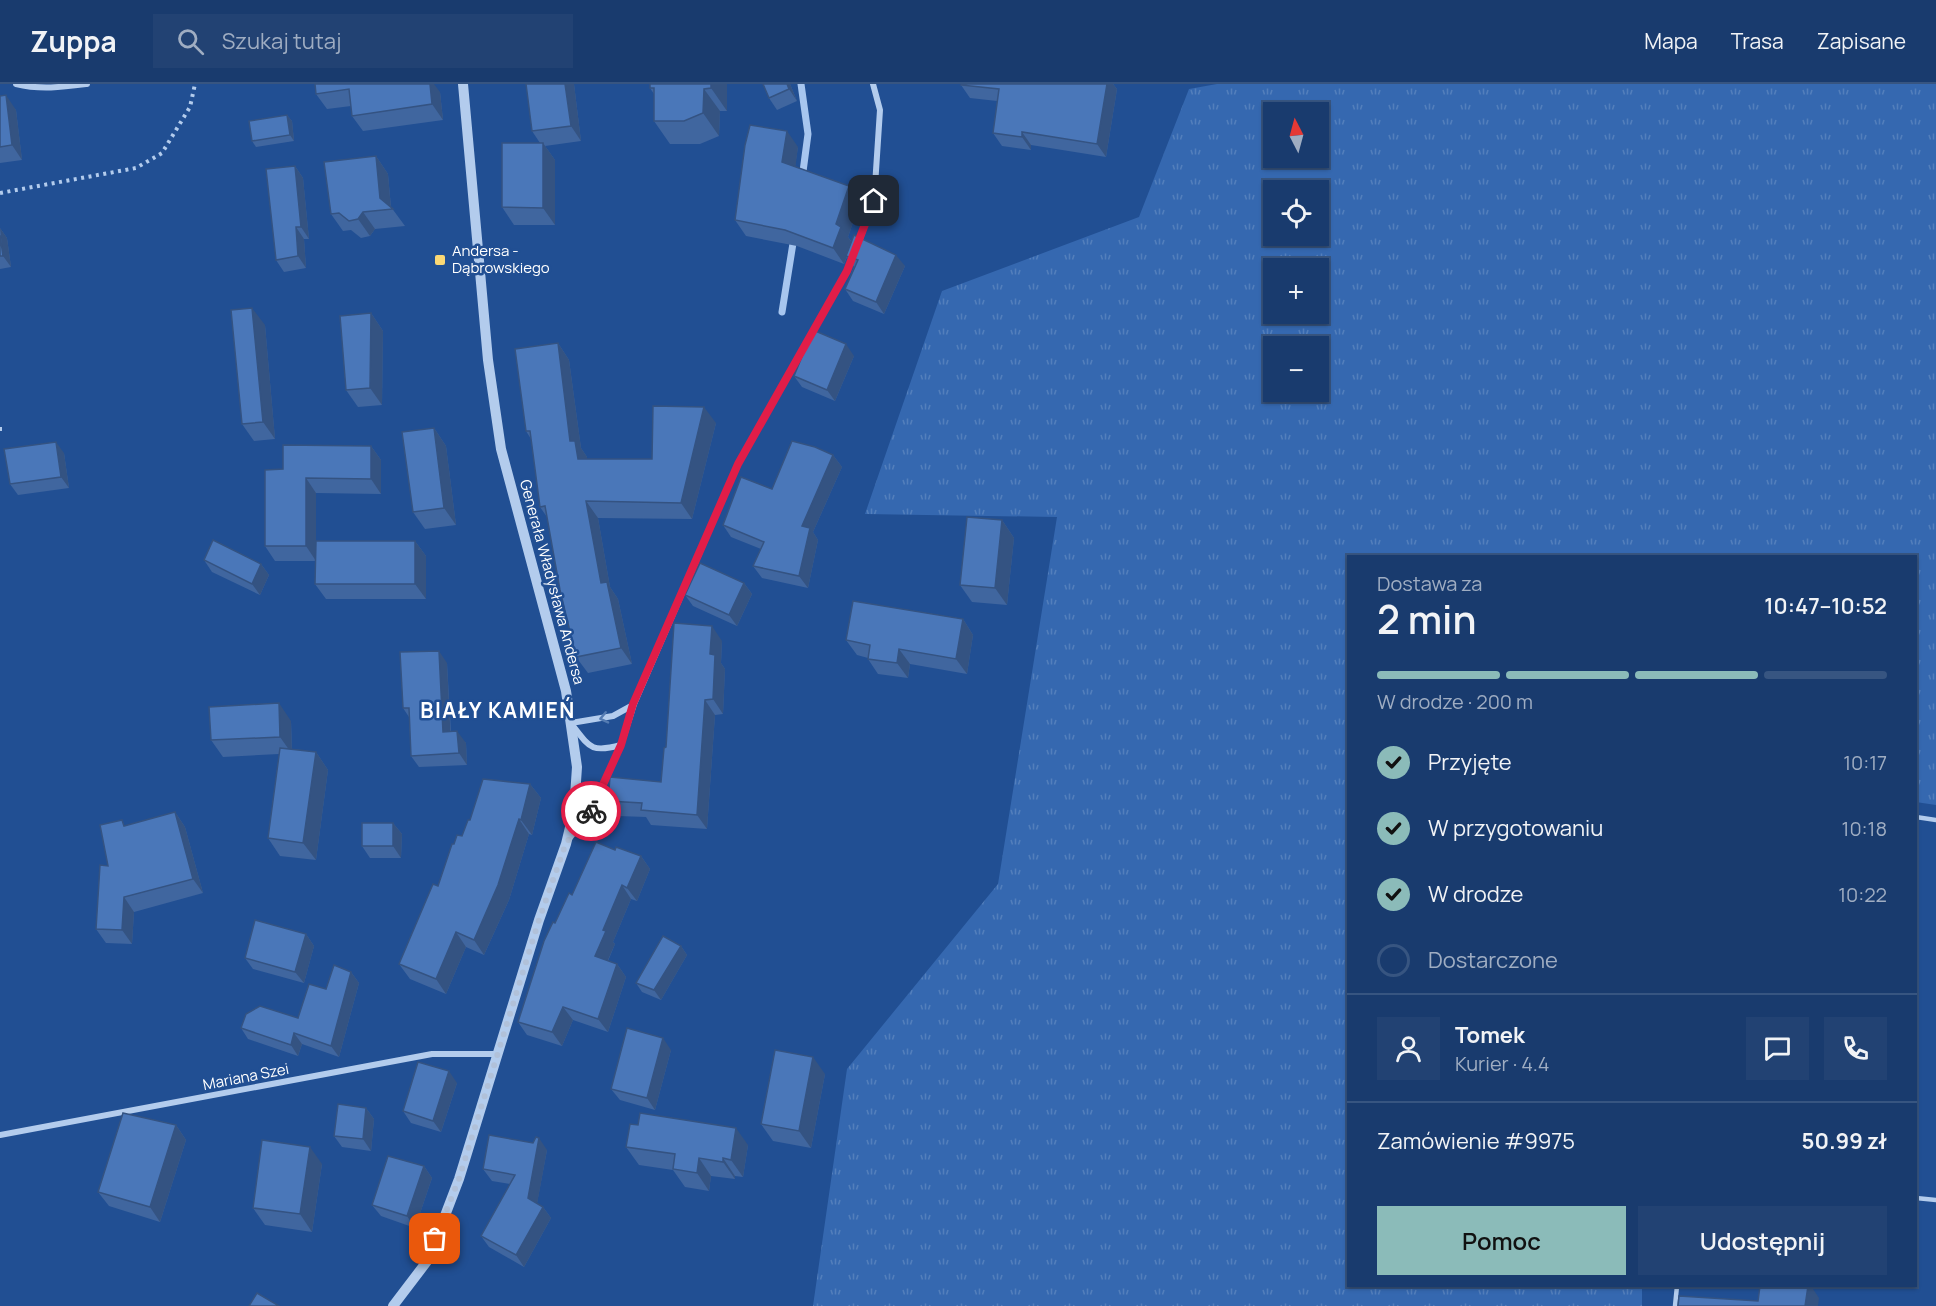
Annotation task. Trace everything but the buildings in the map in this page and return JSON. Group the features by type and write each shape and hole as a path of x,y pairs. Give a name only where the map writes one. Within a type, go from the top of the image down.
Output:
{"street":[{"path":"16,84 52,88 87,84"},
{"name":"Generała Władysława Andersa","path":"393,1306 428,1260 459,1179 566,843 574,811 577,767 566,691 501,449 488,360 463,84"},
{"path":"566,843 592,810 621,745 633,704 738,464 847,271 874,201 880,110 873,84"},
{"path":"621,745 598,750 589,746 571,723 613,716 633,704"},
{"name":"Mariana Szei","path":"0,1135 432,1054 497,1054"}],"lane":[{"path":"1917,817 1936,820"},
{"path":"1917,1198 1936,1200"},
{"path":"1675,1306 1677,1287"}],"path":[{"path":"0,193 136,168 162,153 190,107 195,84"}],"green space":[{"path":"1217,84 1936,84 1936,805 1917,802 1917,555 1347,555 1347,1287 1642,1287 1642,1306 813,1306 847,1069 998,884 1057,517 865,514 942,291 1139,217 1189,89"}],"waterway":[{"path":"801,84 808,134 802,179"},
{"path":"782,312 794,237"}],"way so far":[{"path":"435,1239 459,1179 539,920 566,843 591,811"}],"place":[{"name":"Andersa - Dąbrowskiego","path":"440,260"}],"district":[{"name":"BIAŁY KAMIEŃ","path":"498,711"}],"route":[{"path":"591,811 621,745 633,704 738,464 847,271 874,201"}]}
